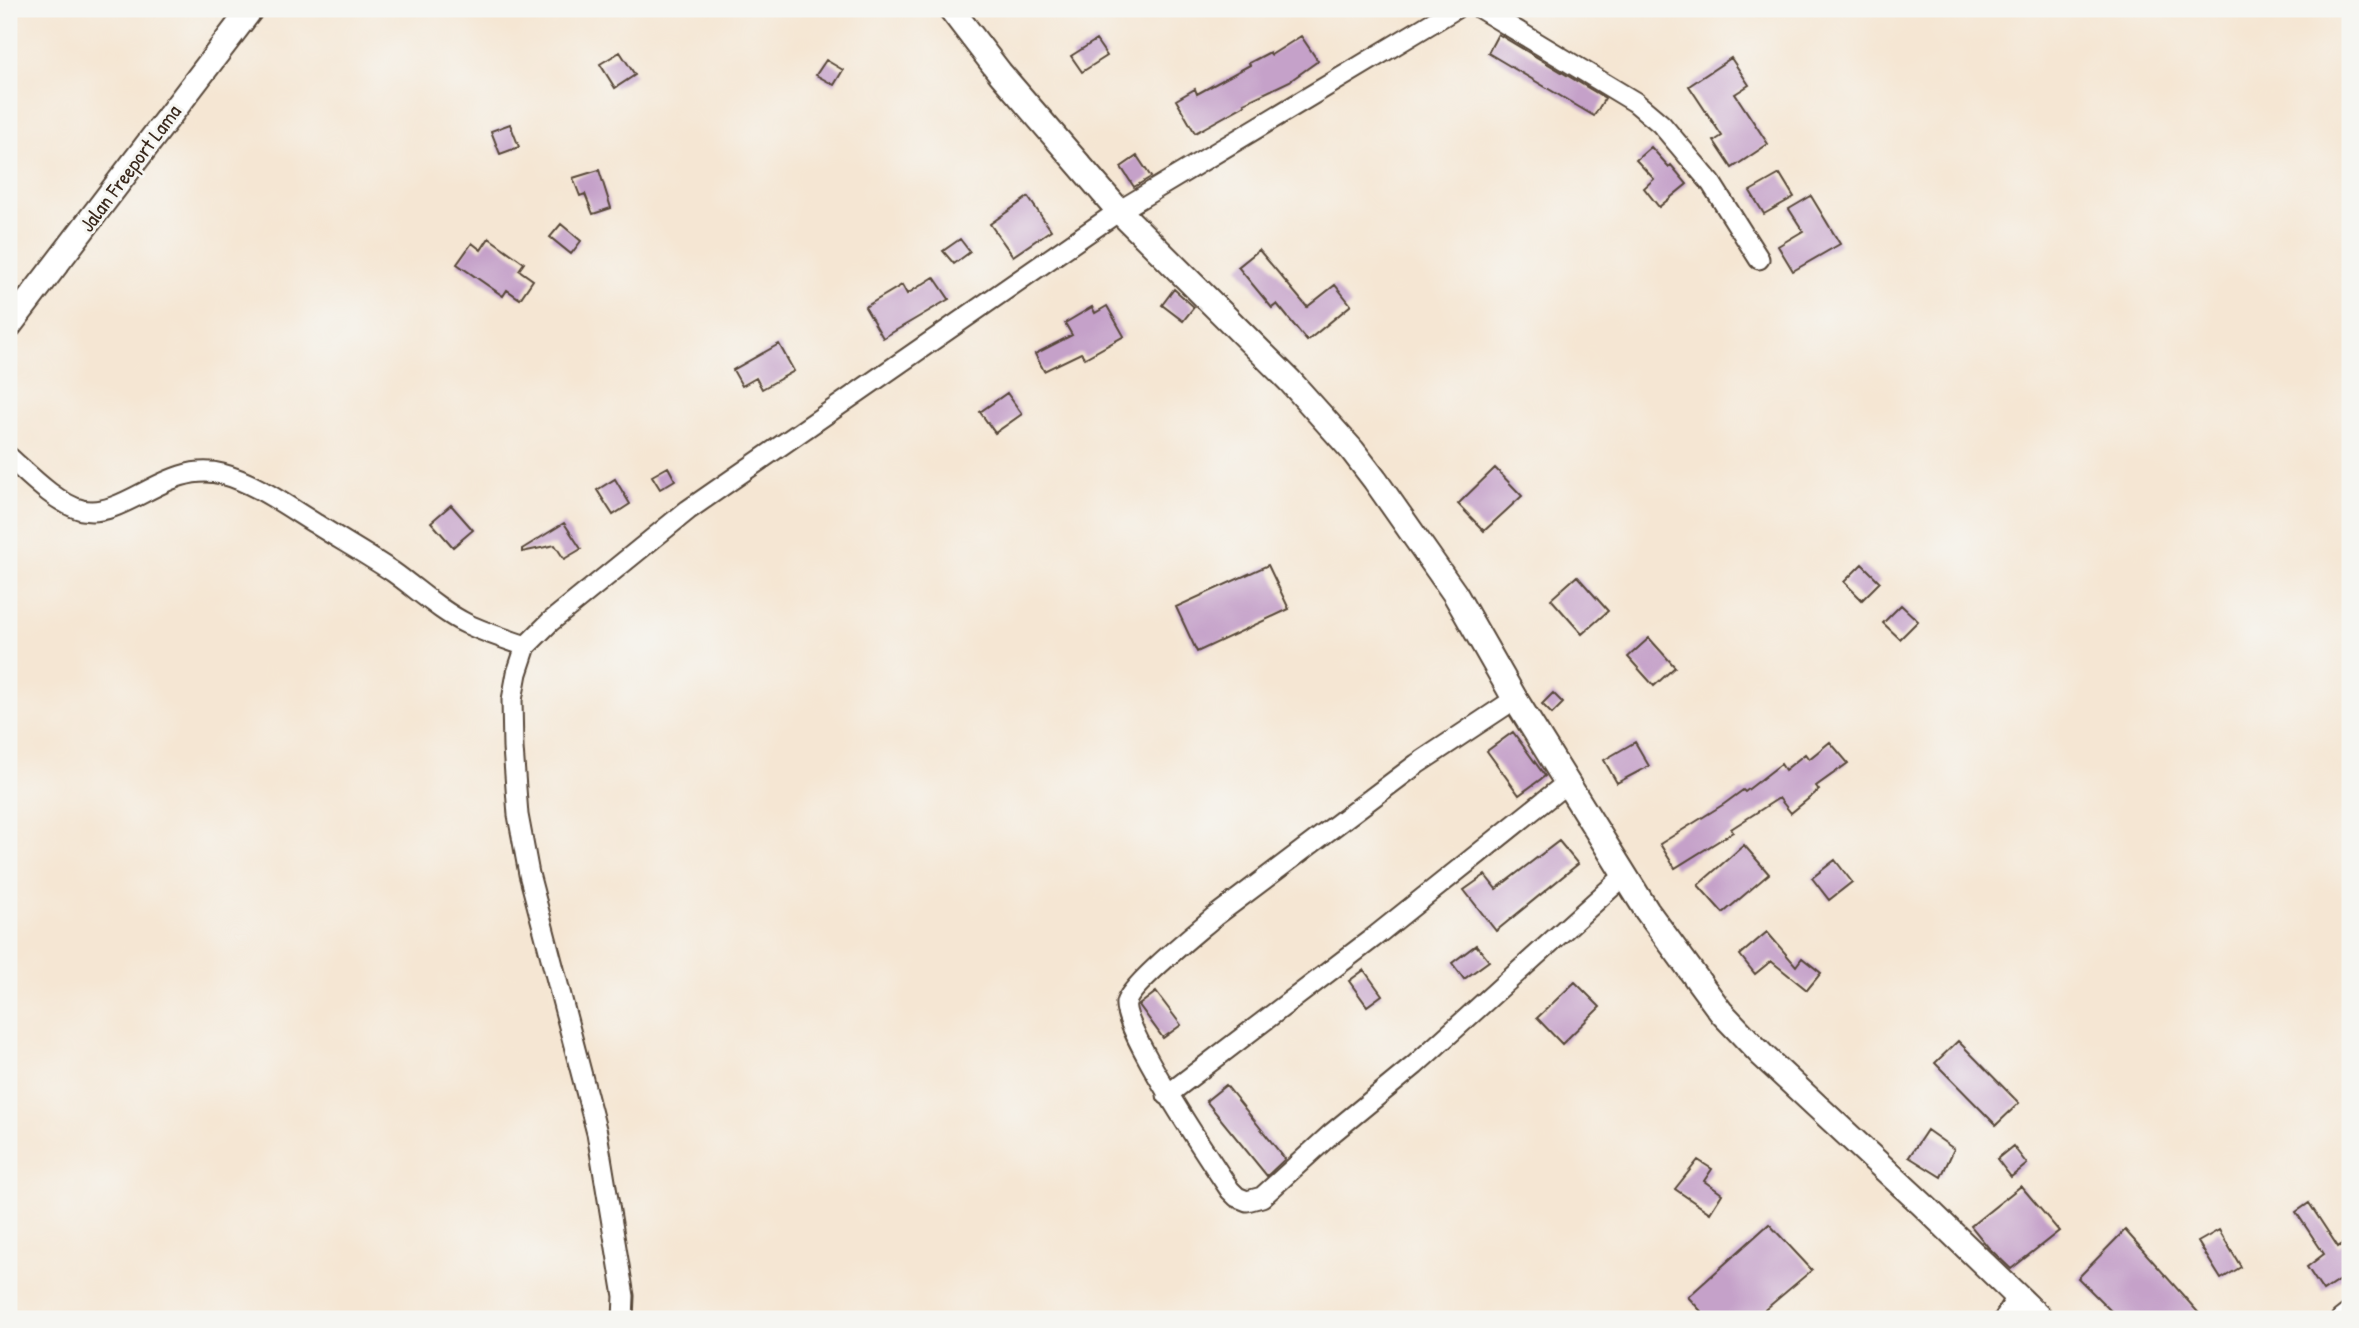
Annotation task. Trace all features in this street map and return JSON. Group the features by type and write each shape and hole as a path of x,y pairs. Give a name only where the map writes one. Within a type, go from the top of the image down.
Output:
{"street":[{"name":"Jalan Freeport Lama","path":"9,326 251,9"},
{"path":"951,9 1000,73 1119,211 1290,381 1352,450 1455,594 1515,699 1625,876 1673,948 1729,1021 2041,1319"},
{"path":"623,1319 624,1296 597,1133 532,885 518,815 512,701 526,646 550,622 688,510 1119,211 1455,9"},
{"path":"1481,9 1635,102 1661,124 1711,183 1759,259"},
{"path":"9,457 49,492 82,510 110,508 178,476 203,470 235,478 285,505 385,567 458,619 482,631 526,646"},
{"path":"1515,699 1417,764 1182,943 1137,987 1126,1003 1128,1018 1167,1094 1230,1190 1247,1201 1262,1197 1331,1134 1415,1065 1625,876"},
{"path":"1167,1094 1373,938 1568,782"},
{"path":"2004,1319 2017,1297"},
{"path":"2341,1319 2350,1312"}],"building":[{"path":"1498,34 1605,98 1594,116 1488,53"},
{"path":"1301,36 1318,61 1290,81 1244,103 1245,105 1195,133 1176,100 1195,89 1197,94"},
{"path":"1096,40 1107,56 1082,72 1071,56"},
{"path":"620,52 635,75 615,88 600,64"},
{"path":"1731,58 1749,85 1735,94 1768,144 1732,168 1714,141 1722,136 1689,86"},
{"path":"826,60 843,70 834,85 816,75"},
{"path":"510,124 519,147 500,154 491,131"},
{"path":"1651,147 1687,184 1659,207 1644,188 1654,179 1636,160"},
{"path":"1137,156 1151,177 1134,187 1121,167"},
{"path":"599,170 611,208 593,214 585,194 580,196 573,178"},
{"path":"1780,174 1794,197 1764,214 1750,191"},
{"path":"1811,196 1840,244 1793,271 1778,246 1803,231 1789,209"},
{"path":"1028,197 1051,230 1013,256 990,224"},
{"path":"561,224 581,241 571,254 550,237"},
{"path":"489,238 524,263 519,270 533,280 520,299 507,290 503,296 457,264 472,243 481,250"},
{"path":"960,239 970,252 954,264 943,251"},
{"path":"1259,250 1307,307 1335,285 1351,305 1307,341 1277,304 1272,308 1238,267"},
{"path":"934,277 949,299 883,338 865,307 902,285 907,294"},
{"path":"1174,289 1194,307 1183,321 1162,305"},
{"path":"1107,306 1124,336 1085,358 1081,353 1044,371 1035,354 1072,335 1065,323 1092,307 1095,313"},
{"path":"779,344 794,371 762,389 756,378 742,386 733,370"},
{"path":"1007,393 1022,414 995,433 980,412"},
{"path":"668,467 675,480 660,489 652,476"},
{"path":"1495,468 1522,496 1484,531 1458,504"},
{"path":"615,479 630,504 613,515 597,490"},
{"path":"451,505 473,530 453,547 431,522"},
{"path":"564,523 581,549 564,559 555,545 522,552 522,549"},
{"path":"1862,564 1880,582 1862,600 1844,582"},
{"path":"1268,565 1289,609 1197,652 1176,607"},
{"path":"1577,576 1608,611 1582,634 1551,599"},
{"path":"1901,605 1918,621 1900,639 1883,623"},
{"path":"1649,638 1675,667 1654,686 1628,657"},
{"path":"1553,693 1563,703 1552,714 1542,704"},
{"path":"1513,732 1545,776 1519,795 1487,751"},
{"path":"1635,742 1649,766 1617,783 1604,760"},
{"path":"1830,742 1848,763 1816,786 1819,790 1791,813 1779,798 1731,829 1733,832 1675,868 1660,844 1743,790 1745,792 1781,764 1785,770 1805,754 1809,759"},
{"path":"1559,841 1578,864 1496,931 1464,890 1485,875 1496,889"},
{"path":"1744,845 1769,874 1723,913 1698,885"},
{"path":"1835,860 1852,882 1829,900 1812,878"},
{"path":"1767,932 1796,966 1802,958 1821,973 1807,990 1771,961 1755,974 1740,955"},
{"path":"1476,945 1489,961 1464,979 1452,963"},
{"path":"1364,970 1382,995 1367,1006 1349,981"},
{"path":"1575,982 1600,1007 1562,1044 1537,1018"},
{"path":"1156,992 1181,1025 1163,1038 1139,1005"},
{"path":"1958,1041 2019,1103 1996,1125 1935,1063"},
{"path":"1226,1085 1285,1159 1267,1176 1206,1101"},
{"path":"1927,1130 1954,1149 1941,1177 1909,1157"},
{"path":"2013,1146 2027,1164 2011,1177 1997,1159"},
{"path":"1698,1160 1712,1169 1704,1181 1722,1194 1710,1213 1675,1189"},
{"path":"2021,1186 2059,1231 2011,1269 1971,1226"},
{"path":"2309,1203 2338,1247 2350,1238 2350,1273 2323,1291 2307,1267 2324,1254 2296,1212"},
{"path":"1769,1224 1812,1270 1754,1319 1708,1319 1688,1297"},
{"path":"2125,1230 2204,1319 2119,1319 2078,1278"},
{"path":"2219,1230 2241,1267 2221,1279 2198,1242"}]}
